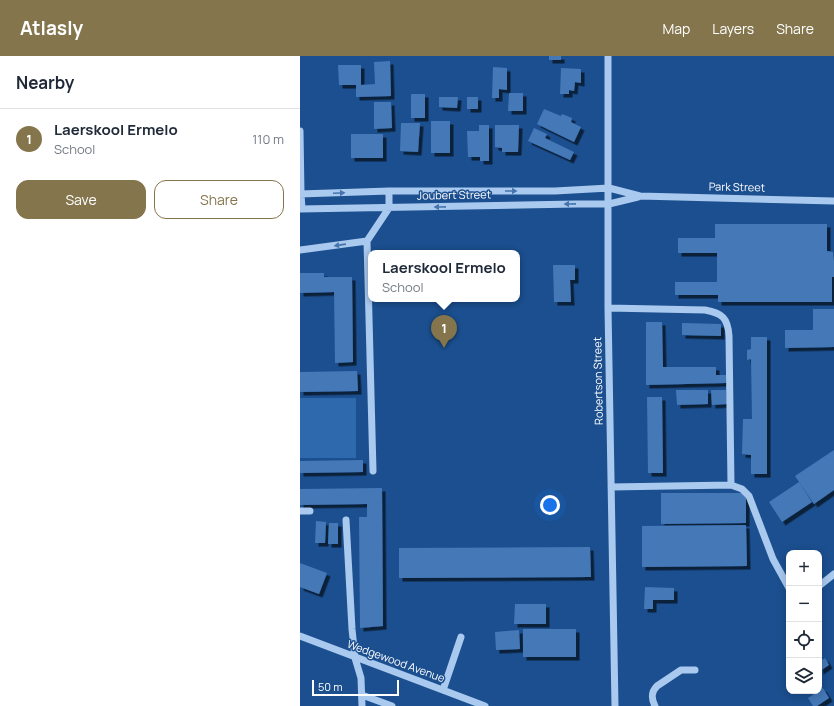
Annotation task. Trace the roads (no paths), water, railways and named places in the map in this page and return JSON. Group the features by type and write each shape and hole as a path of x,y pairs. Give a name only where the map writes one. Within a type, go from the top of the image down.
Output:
{"street":[{"name":"Robertson Street","path":"608,56 608,308 615,706"},
{"path":"300,131 301,209"},
{"name":"Joubert Street","path":"300,194 389,191 555,191 608,188"},
{"name":"Park Street","path":"608,188 640,196 834,201"},
{"path":"368,279 367,241 389,208 389,191"},
{"name":"Park Street","path":"609,204 640,196"},
{"name":"Joubert Street","path":"301,209 609,204"},
{"path":"300,250 367,241"},
{"path":"369,302 373,471"},
{"path":"608,308 705,310 720,314 725,318 729,336 731,485"},
{"path":"611,487 731,485 742,489 749,496 773,559 788,586"},
{"path":"300,511 310,511"},
{"path":"346,520 352,629 355,658 362,678 362,706"},
{"path":"822,584 834,574"},
{"name":"Wedgewood Avenue","path":"300,636 485,706"},
{"path":"442,690 461,637"},
{"path":"655,706 652,696 654,689 657,686 681,670 695,670"},
{"path":"362,695 392,706"}],"place":[{"name":"Laerskool Ermelo","path":"444,348"}]}
